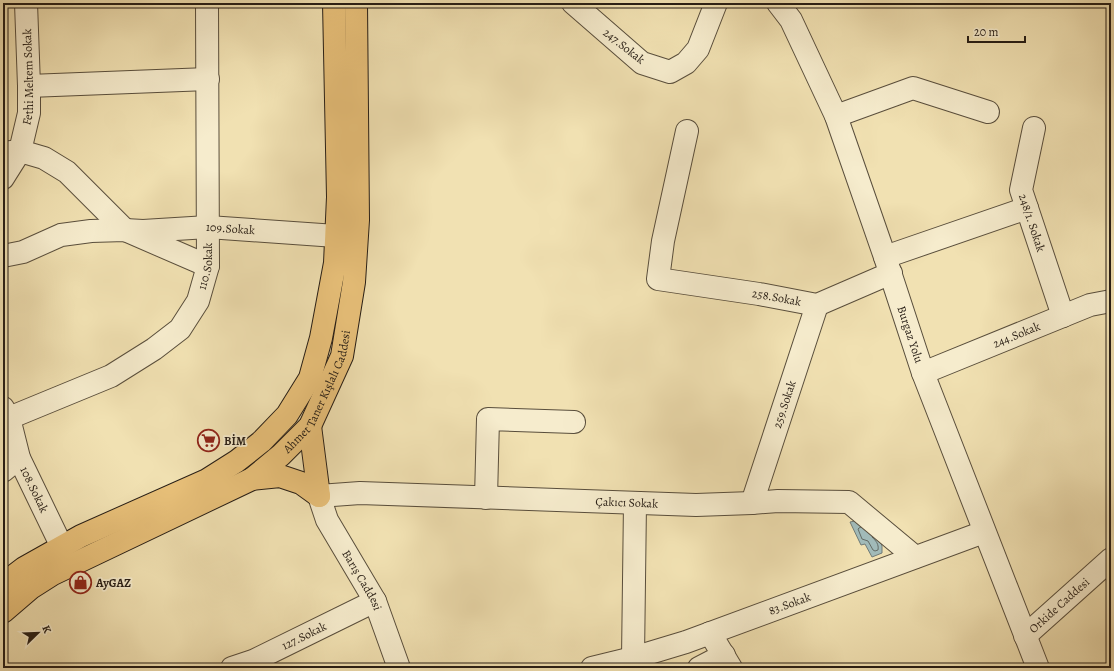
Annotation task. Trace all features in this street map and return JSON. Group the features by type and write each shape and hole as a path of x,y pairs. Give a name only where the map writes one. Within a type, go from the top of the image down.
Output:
{"main road":[{"name":"Ahmet Taner Kışlalı Caddesi","path":"3,584 24,568 81,536 206,480 237,462 262,442 287,415 310,378 321,338 335,263 338,197 334,3"},
{"name":"Ahmet Taner Kışlalı Caddesi","path":"3,612 31,588 53,574 252,479 281,455 310,426 342,356 354,282 358,220 356,3"},
{"path":"310,426 318,496"},
{"path":"252,479 280,476 301,483 318,496"}],"street":[{"name":"Fethi Meltem Sokak","path":"12,152 29,113 30,86 26,3"},
{"name":"110.Sokak","path":"6,413 111,376 160,345 180,329 198,301 208,266 208,3"},
{"name":"247.Sokak","path":"573,3 642,63 670,72 686,63 698,49 716,3"},
{"name":"Burgaz Yolu","path":"778,3 791,20 836,116 888,265 923,374 1038,668"},
{"path":"30,86 208,79"},
{"path":"836,116 913,88 988,112"},
{"name":"248/1. Sokak","path":"1034,128 1021,190 1063,316"},
{"name":"258.Sokak","path":"687,130 663,240 658,279 759,294 817,305 888,265 1027,208"},
{"path":"3,178 12,152"},
{"name":"109.Sokak","path":"12,152 44,158 67,172 125,230 208,266"},
{"name":"109.Sokak","path":"3,256 23,252 61,235 91,231 143,231 208,227 336,236"},
{"name":"244.Sokak","path":"923,374 1090,305 1111,301"},
{"name":"259.Sokak","path":"752,503 817,305"},
{"name":"108.Sokak","path":"6,413 11,464 62,547"},
{"path":"486,498 488,419 574,422"},
{"name":"Çakıcı Sokak","path":"318,496 360,493 696,505 778,501 849,502 915,557"},
{"name":"Barış Caddesi","path":"318,496 327,520 376,601 399,668"},
{"path":"633,658 636,503"},
{"name":"83.Sokak","path":"592,668 633,658 686,642 984,532"},
{"name":"Orkide Caddesi","path":"1025,636 1111,559"},
{"name":"127.Sokak","path":"232,668 253,661 376,601"},
{"path":"699,668 728,662 710,633"}],"water":[{"path":"855,521 880,540 882,553 872,557 865,544 861,545 850,522"}],"place":[{"name":"BİM","path":"209,441"},
{"name":"AyGAZ","path":"80,583"}]}
